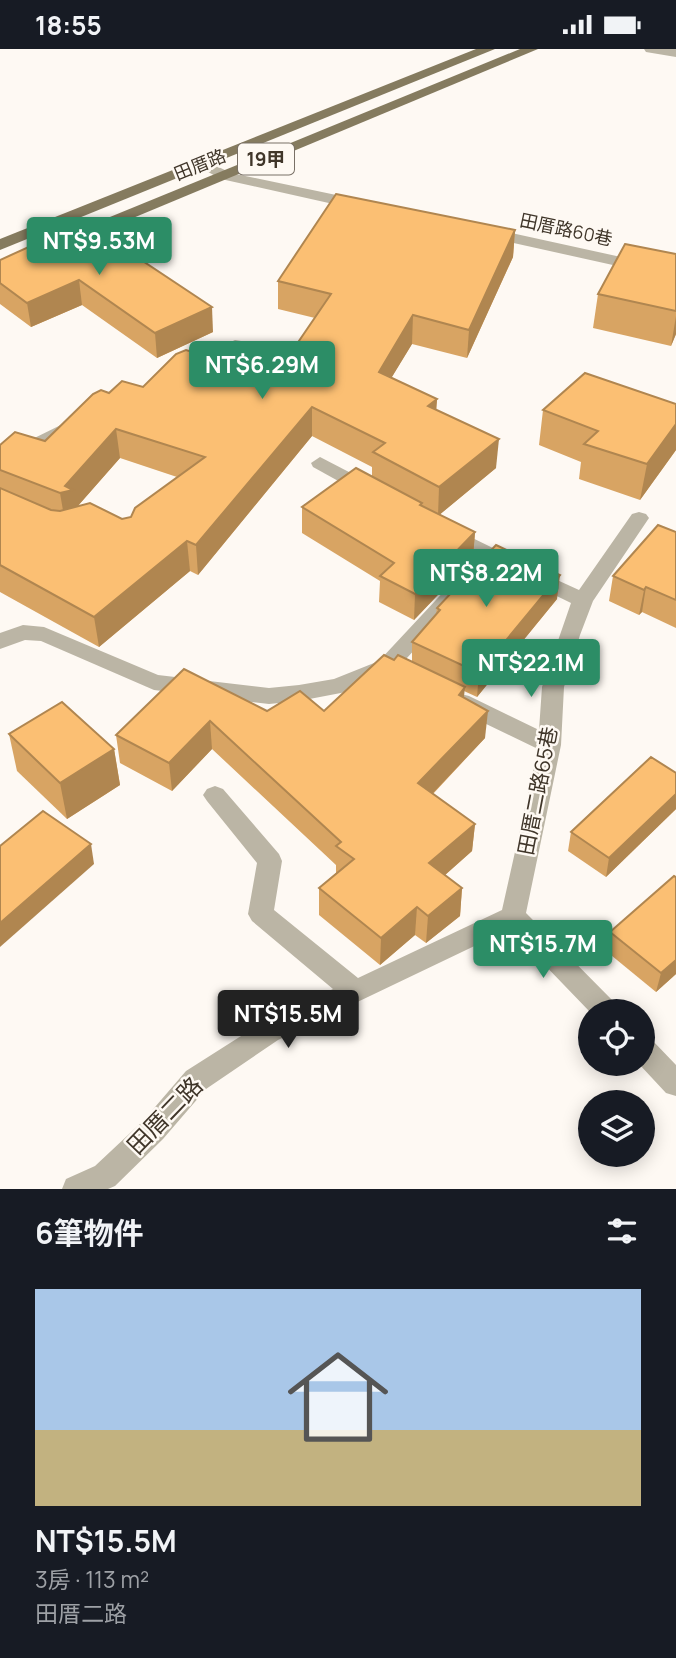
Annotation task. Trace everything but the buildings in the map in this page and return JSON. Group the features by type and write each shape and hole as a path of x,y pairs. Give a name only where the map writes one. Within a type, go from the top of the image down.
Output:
{"main road":[{"name":"田厝路","path":"0,245 488,49"},
{"name":"田厝路","path":"50,247 531,49"}],"street":[{"path":"651,49 676,53"},
{"path":"204,164 226,176 376,208"},
{"name":"田厝路60巷","path":"471,229 676,274"},
{"path":"173,376 235,345"},
{"path":"0,462 86,419"},
{"path":"320,463 381,496"},
{"name":"田厝二路65巷","path":"513,916 550,745 553,687 583,600 639,518"},
{"path":"429,522 583,600"},
{"path":"0,641 23,632 44,634 154,681 189,688 269,696 338,686 387,666 490,555"},
{"path":"387,666 412,678"},
{"path":"437,690 550,745"},
{"path":"215,795 270,861 261,914 355,991"},
{"path":"513,916 594,999"},
{"name":"田厝二路","path":"76,1189 105,1176 153,1130 196,1080 269,1032 513,916"},
{"path":"655,1062 676,1084"}]}
